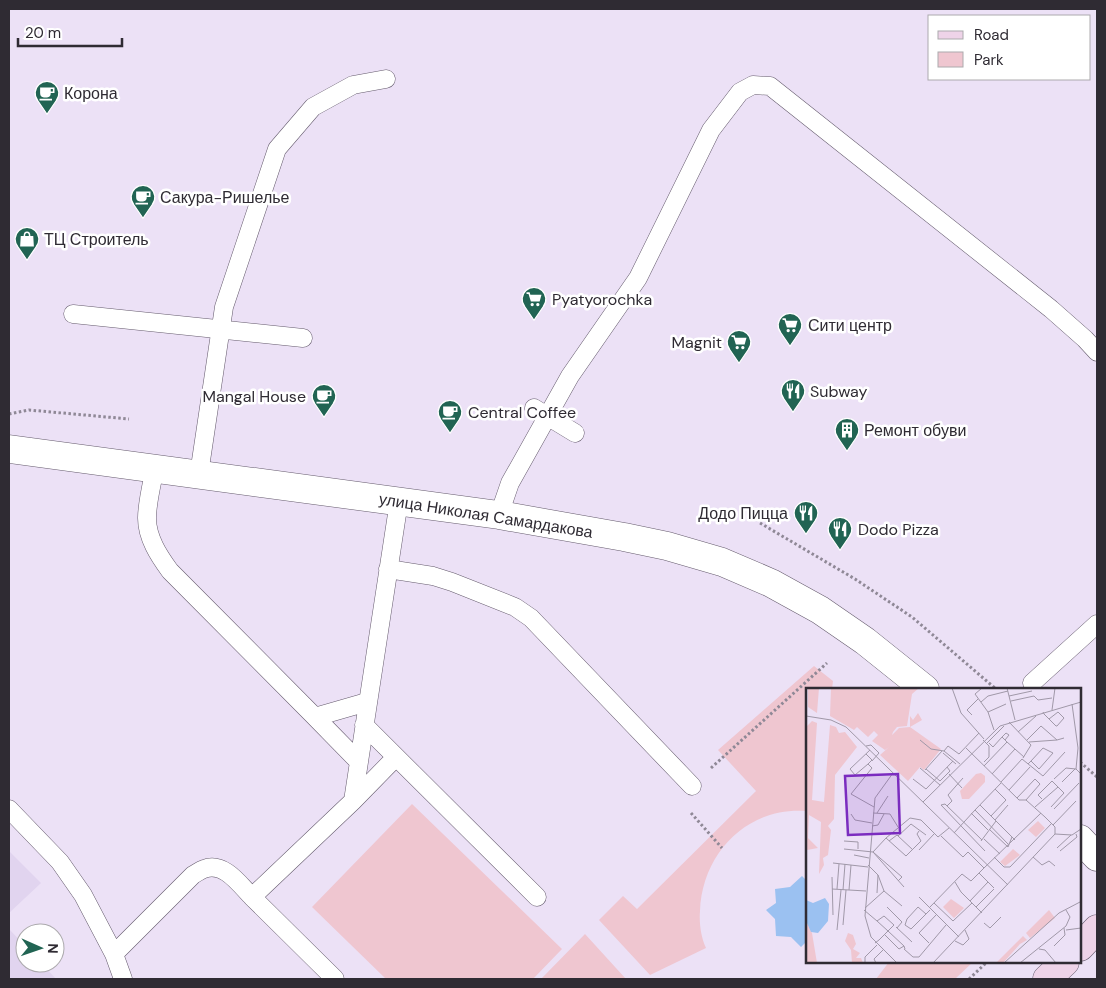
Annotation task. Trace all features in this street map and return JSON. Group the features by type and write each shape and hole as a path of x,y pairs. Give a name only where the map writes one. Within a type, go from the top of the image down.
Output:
{"main road":[{"path":"1081,946 1097,929"},
{"path":"1047,979 1064,963"}],"street":[{"name":"улица Николая Самардакова","path":"9,448 499,515 667,546 722,562 771,583 820,610 865,641 924,688"},
{"path":"1081,840 1097,857"}],"lane":[{"path":"199,474 224,307 277,149 313,107 353,85 386,78"},
{"path":"728,84 770,86 1051,309 1085,338 1097,352"},
{"path":"499,515 510,483 541,412 570,376 638,278 641,252 711,130 740,92 752,85"},
{"path":"73,314 303,338"},
{"path":"541,412 575,433"},
{"path":"155,468 147,518 150,535 160,558 170,571 359,762"},
{"path":"353,801 399,501"},
{"path":"388,570 433,576 452,582 515,607 532,618 692,786"},
{"path":"1032,683 1097,624"},
{"path":"315,717 368,702"},
{"path":"364,724 537,897"},
{"path":"252,897 353,801 396,757"},
{"path":"9,809 60,862 83,895 114,954 123,979"},
{"path":"114,954 194,875 205,868 216,867 225,870 335,979"}],"path":[{"path":"9,414 29,410 129,419"},
{"path":"760,523 855,579 912,617 995,688"},
{"path":"722,848 692,816 690,811 692,786 827,663"},
{"path":"1081,763 1097,777"},
{"path":"969,979 986,963"}],"shaded area":[{"path":"9,851 41,883 9,913"},
{"path":"9,929 15,935 15,973 50,973 56,979 9,979"}],"green space":[{"path":"814,666 833,681 832,688 806,688 806,811 786,811 766,816 748,825 732,837 719,853 709,870 703,890 700,920 706,948 650,975 599,920 623,896 637,909 756,791 718,750"},
{"path":"412,804 562,949 533,979 386,979 312,907"},
{"path":"585,934 626,979 541,979"},
{"path":"888,963 972,963 955,979 876,979"}],"water":[{"path":"802,876 806,880 806,942 801,947 791,937 776,936 775,919 766,910 776,903 775,889 790,887"}],"place":[{"name":"Корона","path":"47,114"},
{"name":"Сакура-Ришелье","path":"143,218"},
{"name":"ТЦ Строитель","path":"27,260"},
{"name":"Pyatyorochka","path":"534,320"},
{"name":"Сити центр","path":"790,346"},
{"name":"Magnit","path":"739,363"},
{"name":"Subway","path":"793,412"},
{"name":"Mangal House","path":"324,417"},
{"name":"Central Coffee","path":"450,433"},
{"name":"Ремонт обуви","path":"847,451"},
{"name":"Додо Пицца","path":"806,534"},
{"name":"Dodo Pizza","path":"840,550"}]}
